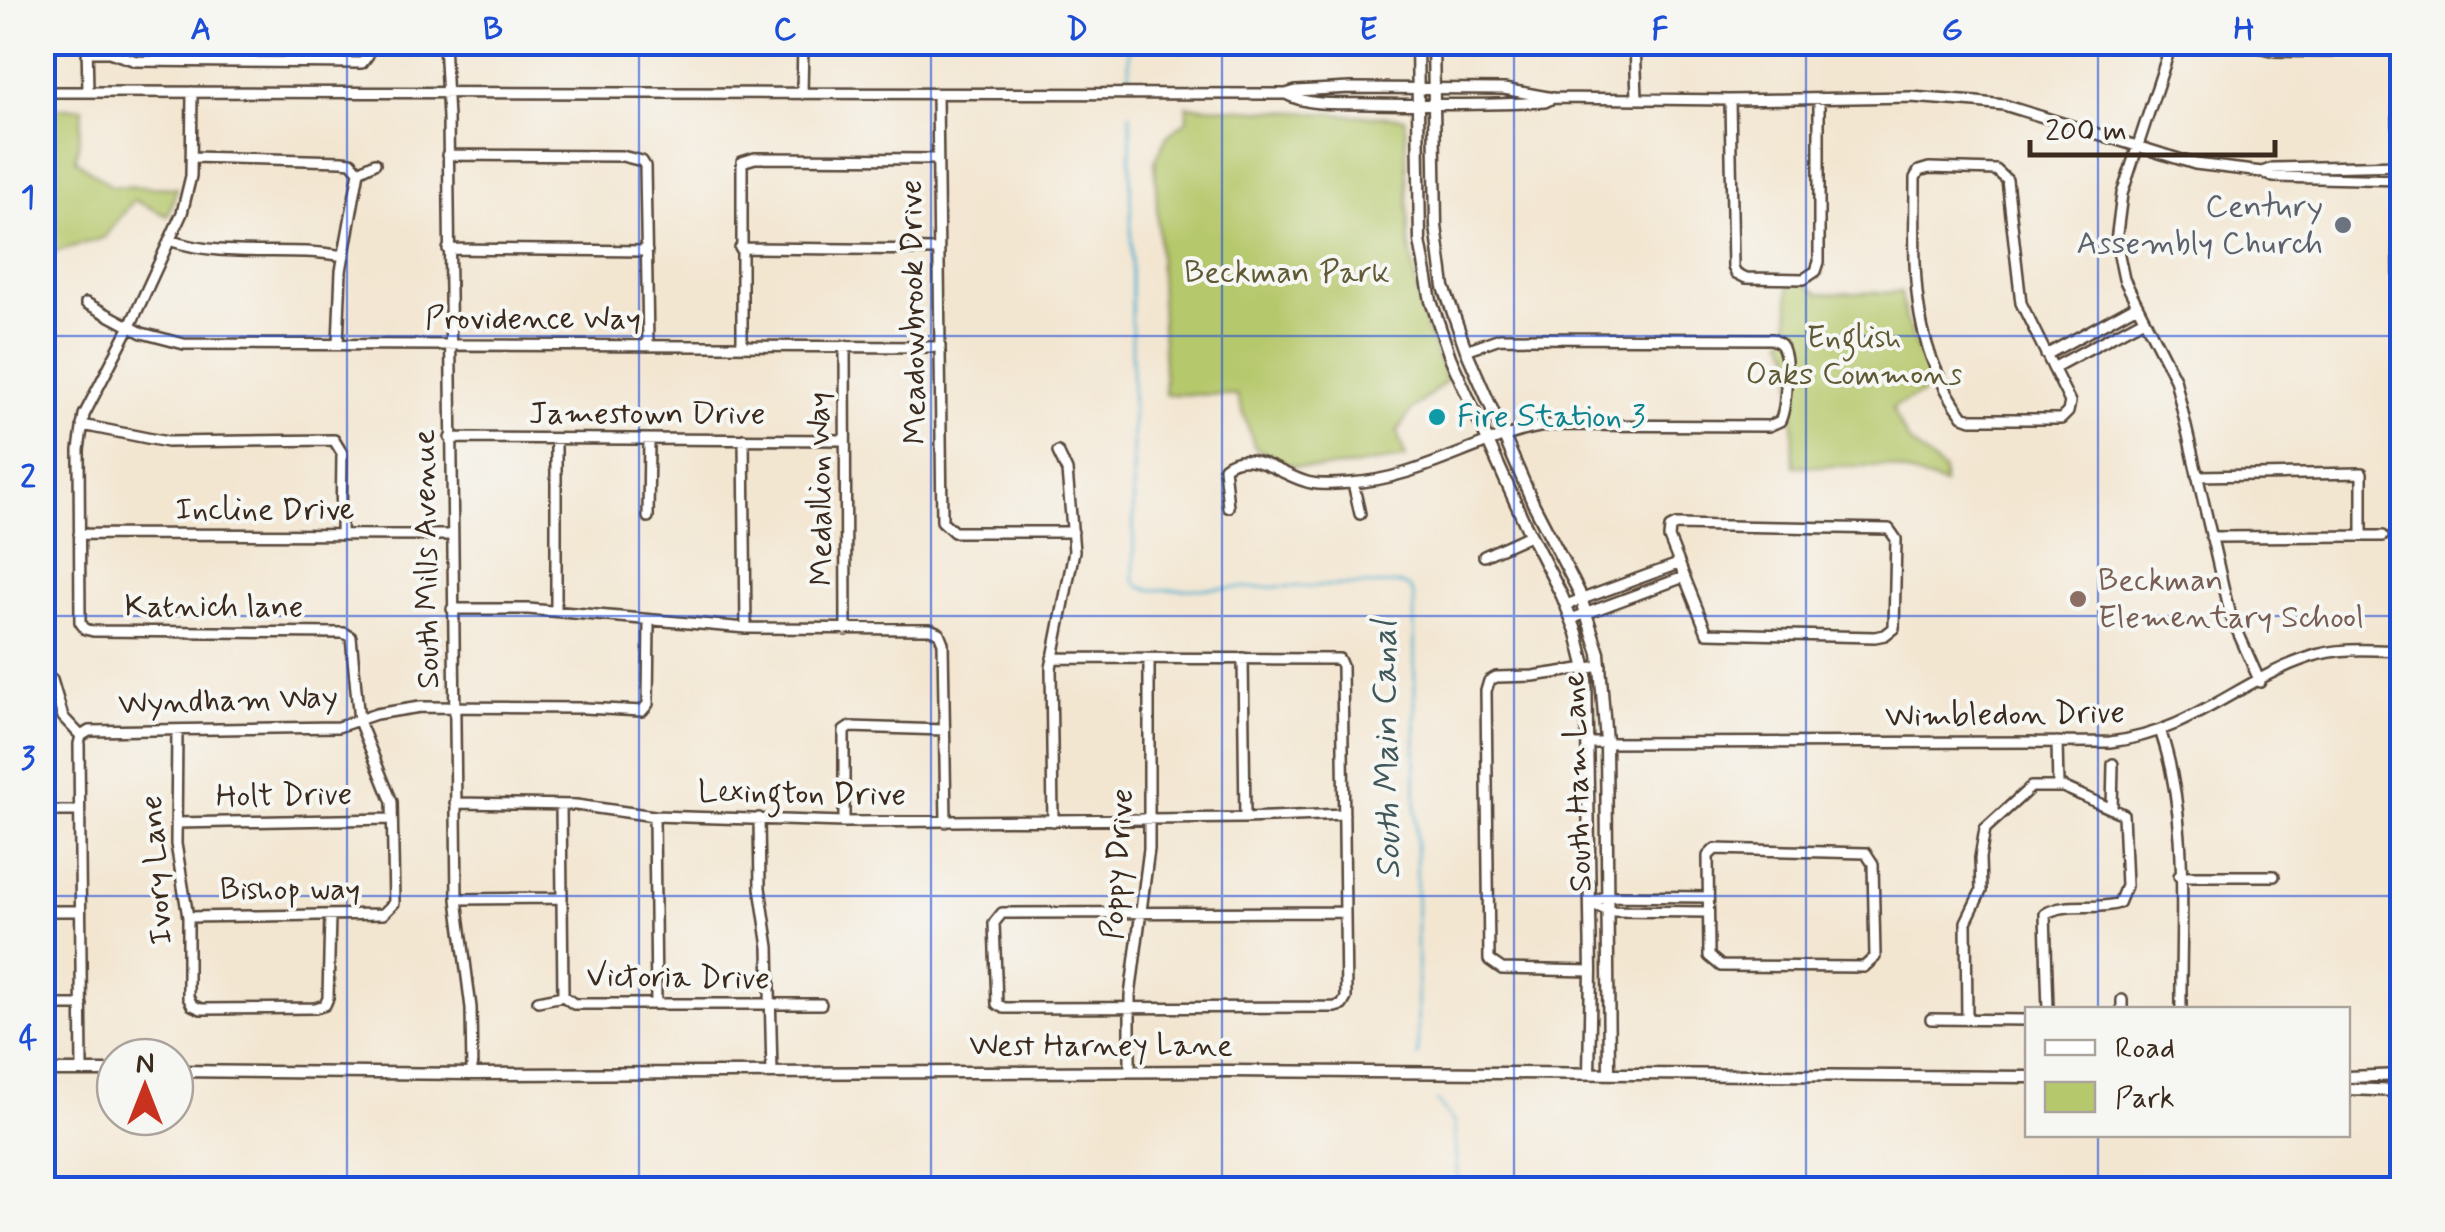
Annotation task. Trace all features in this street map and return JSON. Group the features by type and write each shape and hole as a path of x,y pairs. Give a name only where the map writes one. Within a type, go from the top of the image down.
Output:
{"main road":[{"name":"South Ham Lane","path":"1417,42 1422,263 1442,338 1530,535 1566,605 1586,669 1589,1073"},
{"name":"South Ham Lane","path":"1434,42 1438,260 1453,318 1533,503 1582,599 1602,666 1609,1074"},
{"path":"2398,42 2402,666"},
{"path":"42,1071 95,1071"},
{"name":"West Harney Lane","path":"195,1071 1130,1071 2025,1077"},
{"path":"2350,1076 2402,1075"},
{"path":"2350,1089 2402,1091"}],"street":[{"path":"88,92 87,47 136,62 362,63 366,60 368,42"},
{"name":"South Mills Avenue","path":"444,42 457,899 472,1008 472,1074"},
{"path":"802,94 803,42"},
{"path":"1636,42 1636,98"},
{"path":"2172,42 2122,194 2116,241 2124,278 2175,379 2229,612 2260,682"},
{"path":"2236,42 2275,51 2332,52 2341,42"},
{"path":"42,92 1286,94 1296,90 1504,88 1553,98 1911,97 2004,106 2195,164 2262,172 2273,177 2400,180"},
{"path":"80,534 82,425 187,195 192,157 192,92"},
{"name":"Meadowbrook Drive","path":"936,94 942,521 954,532 1073,532"},
{"path":"1286,94 1296,100 1336,103 1435,105 1545,102 1553,98"},
{"path":"1730,100 1733,267 1746,278 1804,279 1816,270 1819,262 1819,99"},
{"path":"447,155 622,156 637,159 645,166 648,344"},
{"path":"192,157 342,161 351,162 359,170"},
{"path":"742,345 740,167 747,159 937,159"},
{"path":"359,170 375,163"},
{"path":"2262,172 2272,168 2400,166"},
{"path":"1929,168 2002,173 2022,304 2046,355 2073,415 2055,421 1971,419 1960,412 1932,362 1917,308 1915,178 1919,171 1929,168"},
{"path":"338,344 338,297 359,170"},
{"path":"169,240 202,250 307,251 344,256"},
{"path":"740,248 938,250"},
{"path":"448,249 647,251"},
{"name":"Providence Way","path":"86,304 158,339 184,344 940,347"},
{"path":"2046,355 2136,306"},
{"path":"2054,368 2144,319"},
{"path":"1228,507 1224,468 1234,462 1269,463 1304,482 1353,483 1402,476 1505,436 1552,425 1773,426 1784,412 1784,350 1772,339 1500,338 1466,350"},
{"name":"Medallion Way","path":"845,346 846,630"},
{"path":"82,425 167,442 334,440 340,445 341,536"},
{"name":"Jamestown Drive","path":"450,438 844,440"},
{"path":"744,439 746,628"},
{"path":"556,440 556,611"},
{"path":"648,517 649,440"},
{"path":"1053,821 1052,658 1072,570 1073,532 1067,471 1058,452"},
{"path":"2197,476 2362,473 2362,536"},
{"path":"1353,483 1360,514"},
{"path":"1660,522 1670,528 1695,525 1889,530 1896,538 1896,624 1885,635 1874,637 1714,635 1704,629 1668,538 1670,528"},
{"name":"Incline Drive","path":"80,534 450,535"},
{"name":"Katnich lane","path":"80,534 80,622 85,629 344,633 354,643 360,721"},
{"path":"1484,556 1530,535"},
{"path":"2211,537 2383,536"},
{"path":"1566,605 1678,564"},
{"path":"1571,619 1684,577"},
{"path":"452,609 556,611 746,628 930,629 939,633 943,643 946,822"},
{"name":"Wyndham Way","path":"81,736 89,731 318,728 398,709 584,708 642,712 648,704 649,621"},
{"name":"Wimbledon Drive","path":"1589,743 2110,742 2161,733 2308,658 2328,652 2402,651"},
{"path":"1052,658 1338,659 1342,666 1344,814 1346,998 1342,1004 1004,1008 994,998 994,923 1002,914 1345,912"},
{"path":"1244,658 1245,818"},
{"name":"Poppy Drive","path":"1130,1071 1130,1008 1143,915 1149,819 1149,660"},
{"path":"1591,971 1502,969 1489,960 1486,685 1496,677 1602,666"},
{"path":"52,680 63,717 81,736 82,1071"},
{"path":"360,721 386,782 392,819"},
{"name":"Ivory Lane","path":"177,730 176,822 188,917 188,997 192,1005 201,1009 325,1005 330,915"},
{"path":"844,822 844,730 944,730"},
{"path":"2161,733 2178,813 2181,1007"},
{"path":"2057,742 2058,787"},
{"path":"2112,808 2113,764"},
{"path":"1967,1019 1966,922 1981,892 1980,858 1985,829 2031,787 2058,787 2123,814 2126,886 2119,903 2054,909 2046,914 2048,1007"},
{"name":"Lexington Drive","path":"455,803 561,805 654,816 844,822 1344,814"},
{"path":"561,805 563,996"},
{"path":"42,811 79,811"},
{"path":"654,816 656,1004"},
{"path":"759,818 760,888 770,947 772,1073"},
{"name":"Holt Drive","path":"176,822 392,819"},
{"name":"Bishop way","path":"188,917 383,914 394,904 392,819"},
{"path":"1715,849 1866,852 1873,864 1875,957 1864,967 1717,965 1709,956 1708,912 1708,856 1715,849"},
{"path":"2179,876 2274,876"},
{"path":"1590,903 1607,896 1708,898"},
{"path":"457,899 561,898"},
{"path":"1590,903 1608,911 1708,912"},
{"path":"42,911 80,911"},
{"name":"Victoria Drive","path":"538,1001 563,996 574,1004 821,1004"},
{"path":"42,1005 82,1005"},
{"path":"1931,1020 2025,1020"}],"green space":[{"name":"Beckman Park","path":"1187,106 1405,118 1409,241 1421,314 1446,381 1412,410 1397,432 1406,458 1334,468 1291,465 1255,448 1237,395 1165,394 1155,161 1167,136 1187,120"},
{"path":"43,108 83,108 76,160 111,186 177,188 168,216 134,200 104,238 43,255"},
{"name":"English Oaks Commons","path":"1788,284 1805,284 1819,294 1901,292 1905,319 1933,388 1892,408 1908,441 1944,471 1944,485 1888,466 1794,466 1792,354 1783,339 1790,331"}],"waterway":[{"name":"South Main Canal","path":"1129,42 1129,79"},
{"name":"South Main Canal","path":"1130,114 1134,580 1140,587 1153,590 1400,584 1409,587 1414,596 1418,1056"},
{"name":"South Main Canal","path":"1437,1101 1454,1123 1458,1190"}],"place":[{"name":"Century Assembly Church","path":"2343,225"},
{"name":"Fire Station 3","path":"1437,417"},
{"name":"Beckman Elementary School","path":"2078,599"}]}
